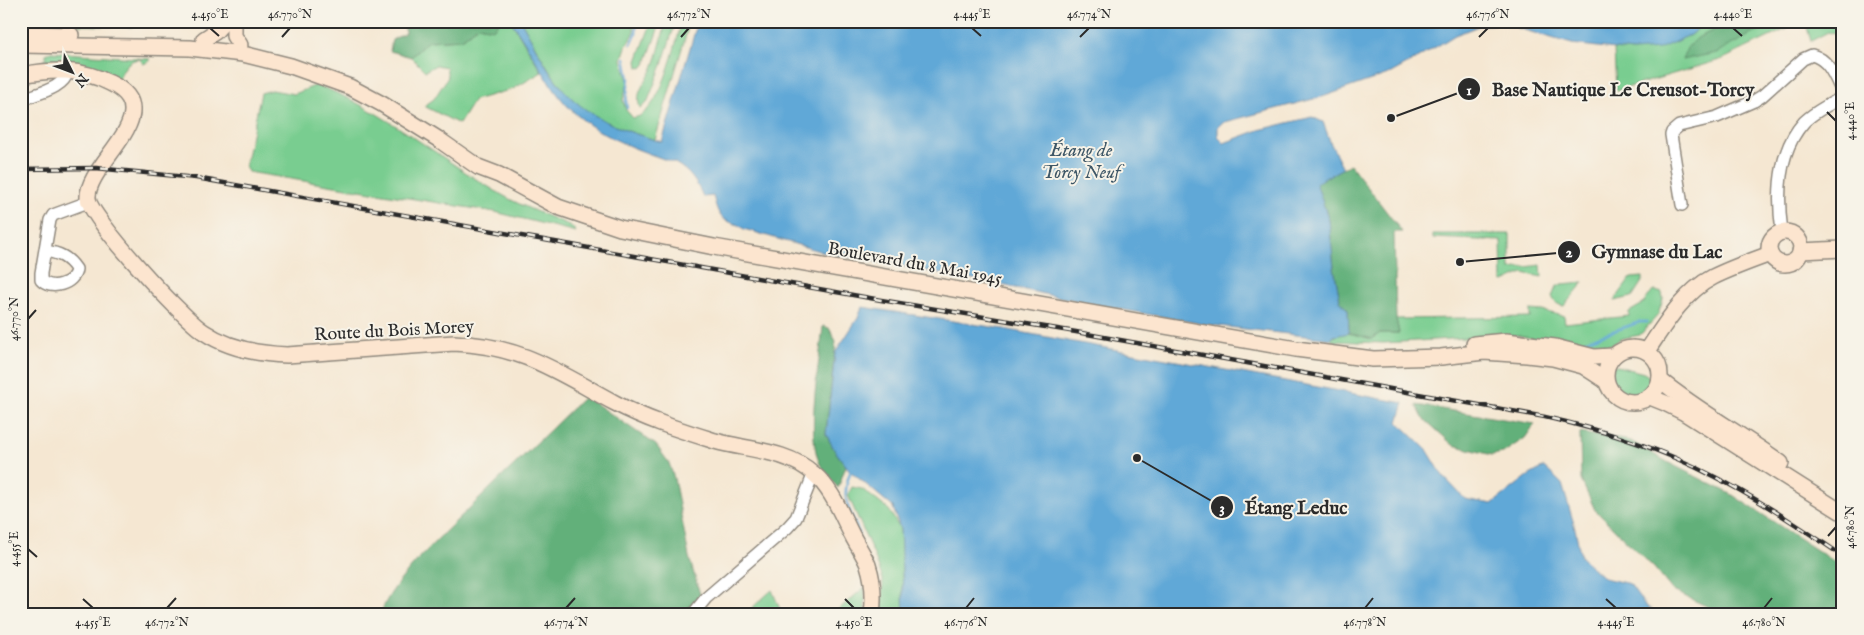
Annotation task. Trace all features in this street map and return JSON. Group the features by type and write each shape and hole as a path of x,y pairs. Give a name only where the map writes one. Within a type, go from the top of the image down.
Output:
{"main road":[{"path":"204,40 225,21"},
{"path":"234,21 234,36 240,45"},
{"name":"Boulevard du 8 Mai 1945","path":"21,34 204,40 240,45 305,60 358,82 398,104 490,164 500,175"},
{"name":"Boulevard du 8 Mai 1945","path":"21,45 190,48 243,54 291,66 350,87 382,104 478,167 500,175 558,206 620,228 704,245 1275,345 1373,359 1441,357 1484,352 1528,354 1583,366 1606,381"},
{"path":"21,75 48,70 68,70 87,74 114,84 127,96 132,106 132,114 126,129 90,187 88,202"},
{"name":"Route du Bois Morey","path":"88,202 106,228 180,312 204,332 228,345 256,352 287,355 438,343 477,344 495,347 520,354 544,364 616,403 666,425 724,443 790,459 814,474 830,493 868,565 872,584 872,614"},
{"path":"1782,232 1792,234 1796,237 1800,251 1794,261 1785,264 1776,261 1770,254 1770,242 1782,232"},
{"path":"1800,251 1843,249"},
{"path":"1646,351 1680,304 1698,287 1712,277 1770,254"},
{"name":"Boulevard du 8 Mai 1945","path":"1334,353 1367,349 1448,346 1506,341 1555,347 1594,357 1613,356"},
{"path":"1638,348 1646,351 1658,363 1661,372 1655,393 1641,402 1623,401 1610,389 1606,381 1608,364 1613,356 1620,351 1638,348"},
{"path":"1660,380 1690,403 1754,443 1843,507"},
{"path":"1650,397 1683,412 1843,513"}],"street":[{"path":"1682,205 1671,135 1674,129 1717,117 1754,101 1803,60 1812,55 1824,60 1829,66 1843,95 1804,122 1790,146 1783,165 1780,187 1782,232"},
{"path":"21,100 60,84 66,79 68,70"},
{"path":"45,251 50,220 53,215 88,202"},
{"path":"693,614 706,598 796,518 814,474"}],"green space":[{"path":"21,21 134,21 133,27 21,23"},
{"path":"405,21 500,21 493,29 478,26 462,39 428,41 411,57 390,51 392,40 405,33"},
{"path":"500,21 511,21 542,72 513,89 474,100 459,124 424,106 434,99 448,77 446,67 436,65 425,71 411,57 428,41 462,39 478,26 493,29"},
{"path":"521,21 634,21 634,34 627,44 622,59 628,81 623,100 626,110 633,118 643,114 659,92 671,61 682,21 690,21 655,140 615,126 579,105 568,95 554,77"},
{"path":"652,21 661,21 646,63 642,68 638,67 637,61"},
{"path":"666,21 676,21 647,103 640,108 640,92 655,62"},
{"path":"1707,21 1803,21 1723,59 1616,91 1614,49 1633,51 1690,35"},
{"path":"1734,21 1770,21 1765,27 1716,53 1682,60 1688,46 1699,37"},
{"path":"1805,21 1843,21 1843,31 1837,35 1828,32 1811,41"},
{"path":"51,52 150,59 150,61 143,64 140,59 132,61 124,69 118,80 47,65 43,60 46,60 46,54"},
{"path":"317,85 366,108 390,122 504,196 571,226 576,232 495,212 248,172 245,166 261,93 272,90 294,94"},
{"path":"1350,164 1402,232 1394,232 1396,319 1399,333 1380,333 1372,339 1349,333 1348,310 1340,301 1334,268 1329,220 1316,183"},
{"path":"1433,234 1510,234 1510,269 1541,265 1542,277 1523,273 1504,282 1502,281 1501,241 1433,238"},
{"path":"1643,277 1632,297 1614,301 1631,278"},
{"path":"1584,282 1564,306 1556,303 1552,297 1556,287 1562,284"},
{"path":"1653,290 1662,293 1663,299 1658,315 1640,335 1620,339 1615,343 1595,350 1515,335 1384,343 1332,341 1331,339 1341,334 1371,339 1380,333 1399,333 1396,319 1530,317 1530,310 1564,316 1565,323 1629,316 1629,312 1643,304"},
{"path":"823,326 829,328 836,341 826,434 846,466 838,488 820,464 814,434 815,397"},
{"path":"1613,365 1644,373 1654,380 1648,389 1641,394 1625,394 1614,384 1612,375"},
{"path":"585,396 656,445 669,463 674,478 689,557 700,594 697,614 381,614 396,585 410,569 456,521"},
{"path":"1416,405 1535,424 1525,438 1503,453 1492,455 1453,445 1423,418"},
{"path":"1580,433 1631,441 1669,463 1731,494 1843,567 1843,614 1724,614 1673,591 1655,569 1595,510 1581,480"},
{"path":"852,487 862,489 889,510 900,529 904,614 881,614 883,580 848,495"},
{"path":"865,587 865,614 833,614"},
{"path":"772,590 782,614 745,614"}],"water":[{"name":"Étang de Torcy Neuf","path":"511,21 521,21 554,77 569,96 580,105 619,128 662,142 698,21 1707,21 1690,35 1659,49 1633,51 1572,44 1504,24 1481,25 1455,35 1391,73 1325,96 1225,122 1218,126 1218,137 1224,143 1259,130 1312,117 1323,122 1343,168 1316,183 1329,220 1334,268 1340,301 1348,310 1349,333 1334,336 1331,339 1202,324 1092,304 973,279 826,253 744,229 723,218 718,212 713,196 703,197 692,177 680,166 612,138 597,130 570,109 552,87"},
{"path":"862,307 998,328 1404,403 1398,422 1428,451 1443,476 1465,499 1492,504 1528,476 1544,467 1562,484 1574,524 1581,557 1604,578 1630,584 1645,605 1657,614 904,614 900,529 893,507 850,471 835,451 826,434 835,353 858,318"}],"waterway":[{"path":"631,44 636,35 637,21"},
{"path":"625,58 629,79 627,108"},
{"path":"1584,341 1640,322 1647,322"},
{"path":"851,470 846,495 849,509 859,533"}],"railway":[{"path":"21,169 96,168 196,178 881,300 1076,332 1545,417 1631,441 1693,466 1763,504 1843,556"}],"place":[{"name":"Base Nautique Le Creusot-Torcy","path":"1391,118"},
{"name":"Gymnase du Lac","path":"1460,262"},
{"name":"Étang Leduc","path":"1137,458"}]}
